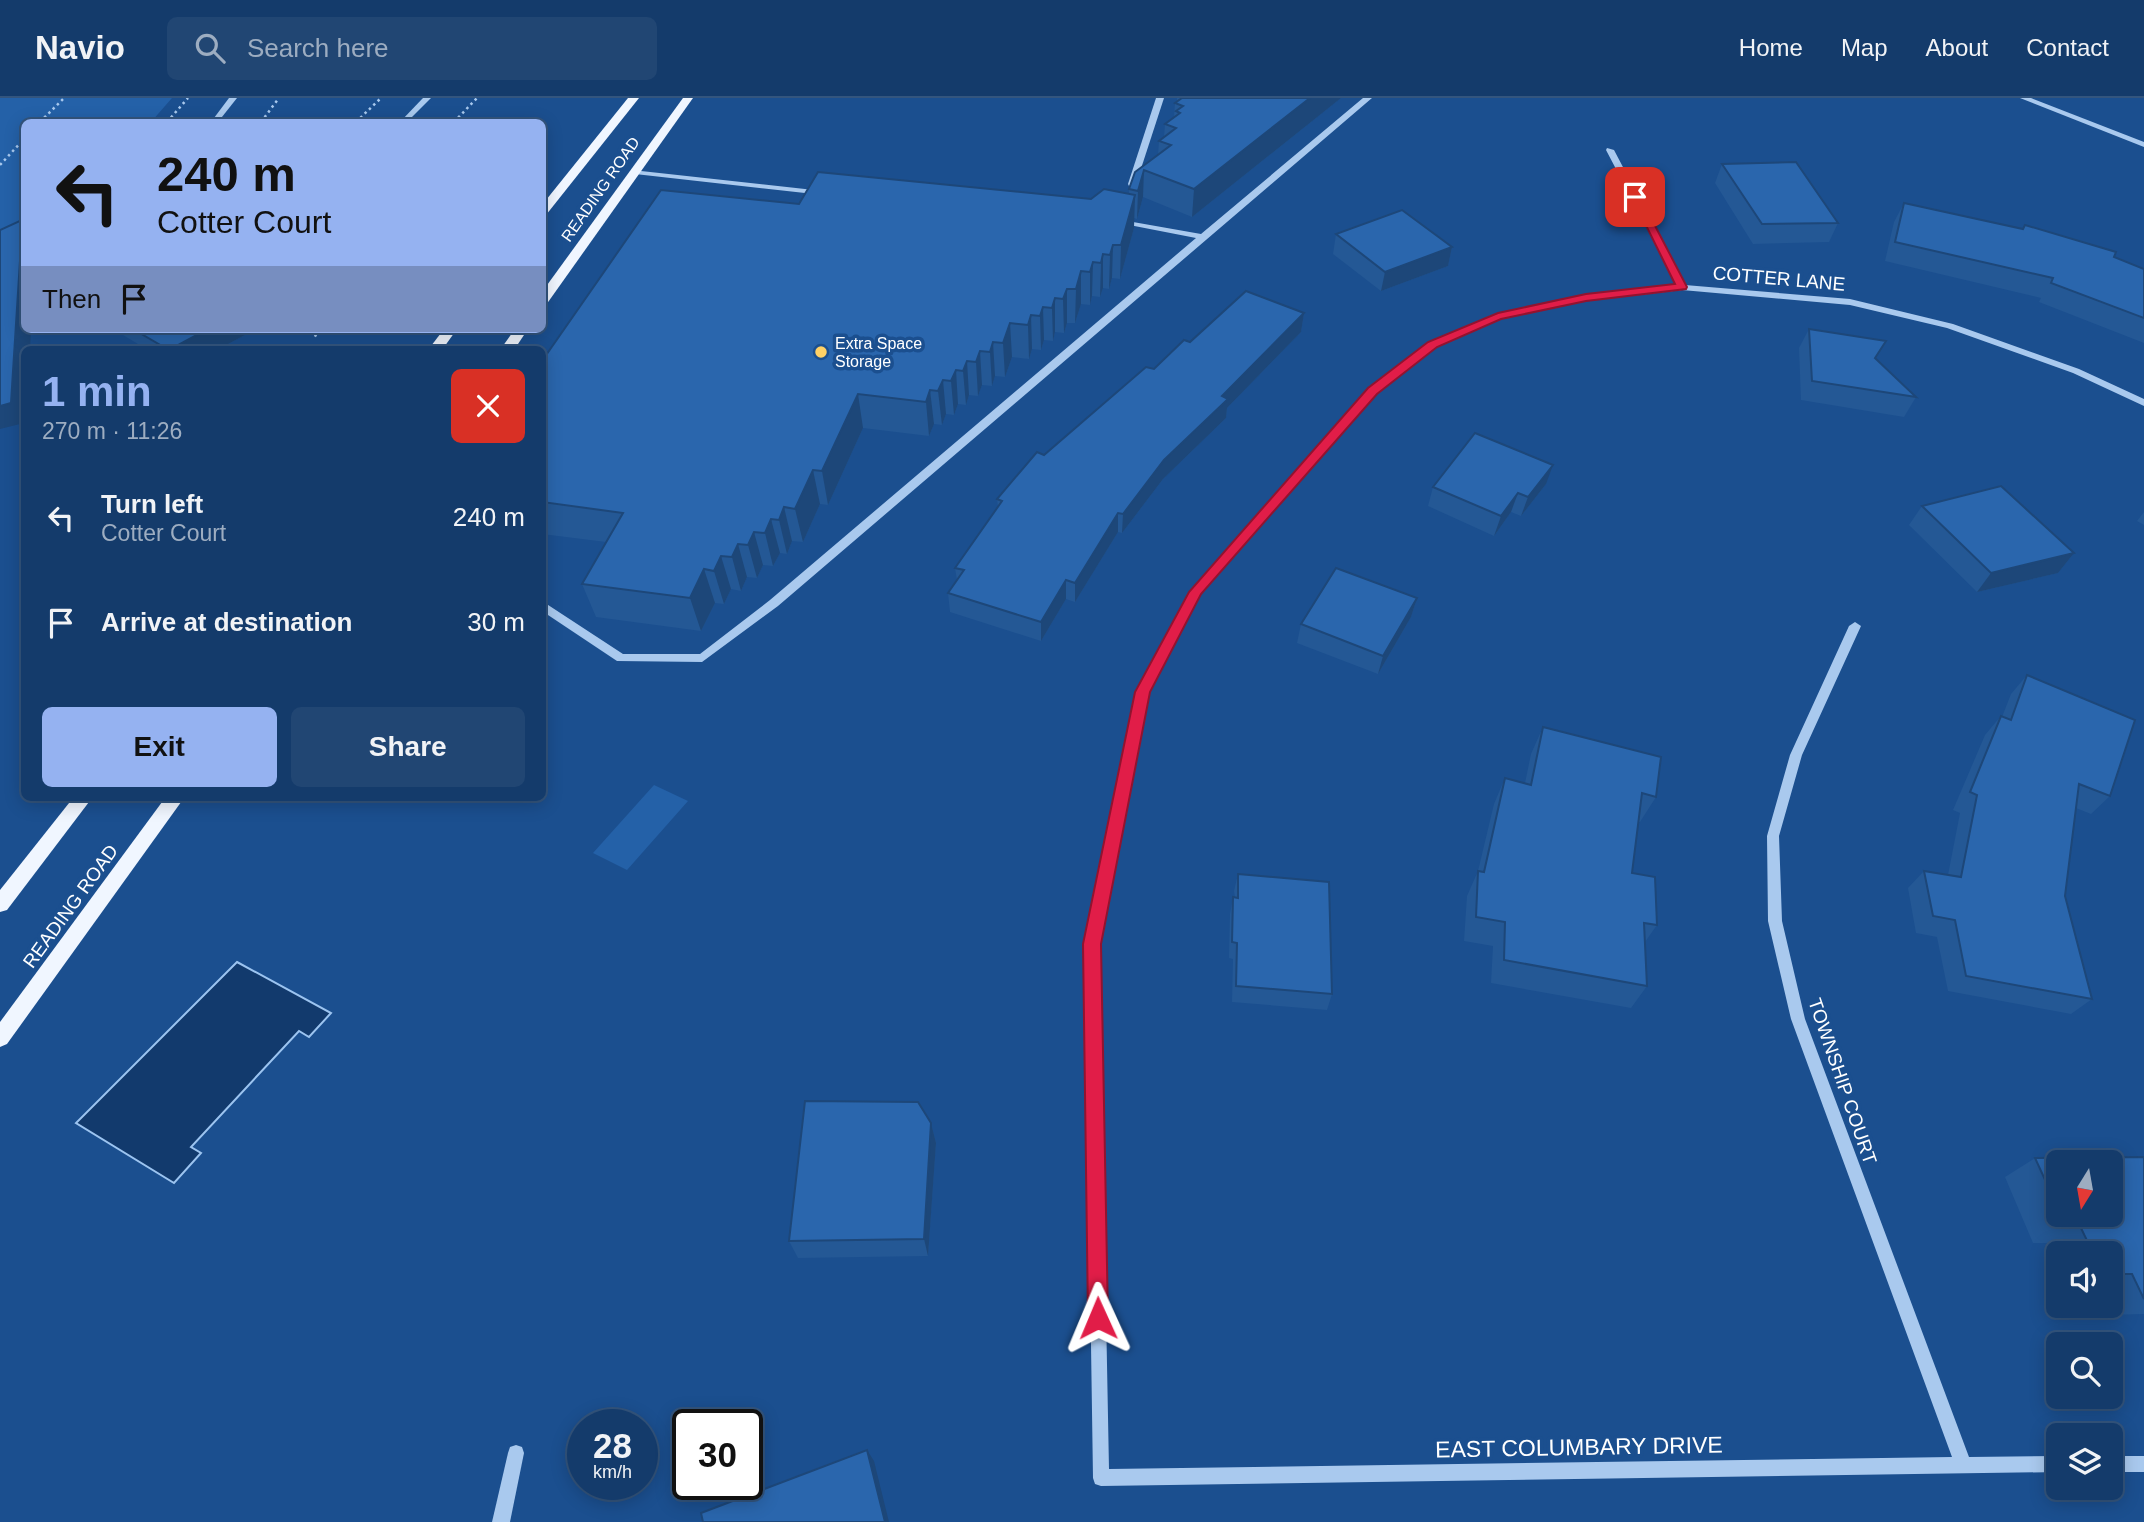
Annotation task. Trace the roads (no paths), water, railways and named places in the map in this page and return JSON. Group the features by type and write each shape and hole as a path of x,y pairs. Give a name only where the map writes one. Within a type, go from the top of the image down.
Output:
{"main road":[{"name":"READING ROAD","path":"546,209 634,98"},
{"name":"READING ROAD","path":"546,296 688,98"},
{"path":"0,904 81,801"},
{"name":"READING ROAD","path":"0,1038 173,801"}],"street":[{"path":"216,119 233,98"},
{"path":"406,119 427,98"},
{"path":"1128,196 1160,98"},
{"path":"546,608 621,658 702,657 774,603 921,474 1368,98"},
{"path":"2024,98 2144,145"},
{"path":"1610,150 1682,287"},
{"path":"635,172 835,194"},
{"path":"1120,221 1124,208"},
{"path":"1107,218 1203,237"},
{"name":"COTTER LANE","path":"1101,1478 1092,944 1142,692 1196,592 1372,391 1432,344 1498,316 1586,298 1682,287 1850,302 1950,326 2076,370 2144,403"},
{"name":"TOWNSHIP COURT","path":"1855,626 1796,755 1773,836 1775,921 1798,1019 1963,1464"},
{"path":"500,1522 516,1453"},
{"name":"EAST COLUMBARY DRIVE","path":"1101,1478 2046,1464"},
{"path":"2123,1464 2144,1464"}],"place":[{"name":"Extra Space Storage","path":"821,352"}]}
